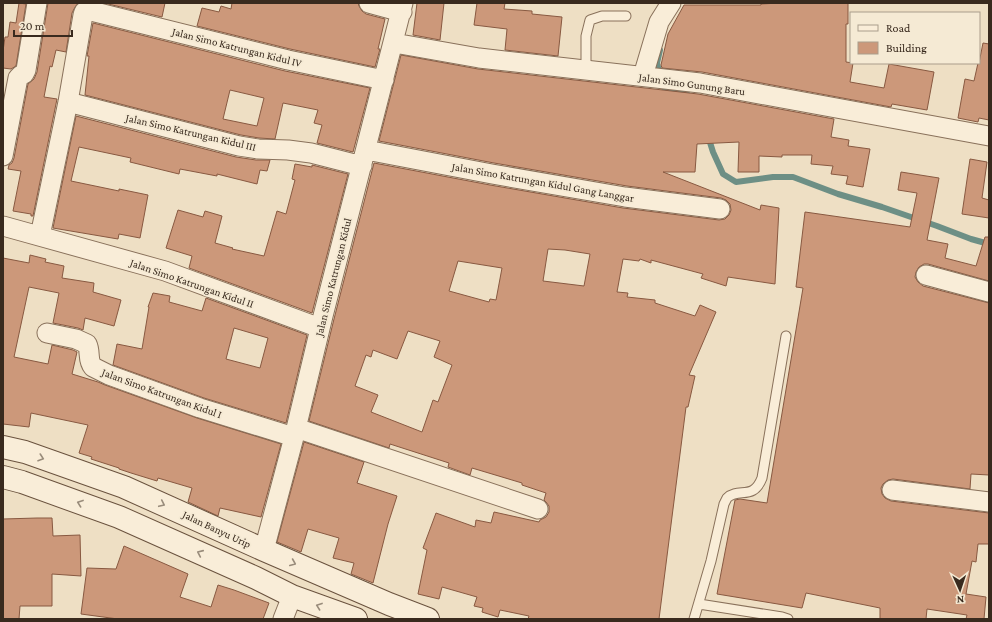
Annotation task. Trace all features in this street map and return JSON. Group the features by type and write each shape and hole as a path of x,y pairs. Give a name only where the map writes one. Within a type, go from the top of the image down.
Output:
{"main road":[{"name":"Jalan Banyu Urip","path":"3,447 25,452 124,487 264,550 389,604 428,619"},
{"path":"3,477 22,482 119,517 256,578 292,596 356,619"}],"street":[{"path":"3,156 18,78 20,75 24,74 26,70 37,3"},
{"path":"369,3 403,7"},
{"path":"655,78 659,22 671,3"},
{"name":"Jalan Simo Katrungan Kidul","path":"264,550 403,7"},
{"name":"Jalan Simo Katrungan Kidul IV","path":"68,102 83,15 86,10 288,60 384,80"},
{"name":"Jalan Simo Gunung Baru","path":"394,43 479,58 700,84 989,136"},
{"path":"40,236 68,102"},
{"name":"Jalan Simo Katrungan Kidul III","path":"68,102 239,146 364,158"},
{"name":"Jalan Simo Katrungan Kidul Gang Langgar","path":"364,158 492,174 625,197 720,209"},
{"name":"Jalan Simo Katrungan Kidul II","path":"3,226 165,271 320,328"},
{"path":"926,275 989,292"},
{"name":"Jalan Simo Katrungan Kidul I","path":"47,333 76,339 87,344 89,350 89,361 93,367 110,375 200,408 295,433"},
{"path":"295,433 538,509"},
{"path":"892,490 989,502"},
{"path":"283,619 292,596"}],"lane":[{"path":"586,70 586,36 590,20 602,16 626,16"},
{"path":"694,619 711,561 724,504 728,498 734,495 750,492 759,486 762,478 786,336"},
{"path":"699,604 788,619"}],"building":[{"path":"19,3 26,4 16,66 11,69 3,68 5,37 8,37 10,22 16,23"},
{"path":"48,3 78,3 72,13 66,52 56,50 52,67 50,66 44,97 57,99 33,216 31,216 31,214 13,211 21,171 8,169 14,158 28,84 34,79 37,72"},
{"path":"104,3 165,3 162,17"},
{"path":"232,3 358,3 362,11 366,14 385,19 378,49 380,49 375,67 290,49 197,26 202,8 219,12 221,6 231,9"},
{"path":"417,3 444,3 440,40 413,35"},
{"path":"477,3 505,3 504,9 532,11 532,14 562,17 558,56 505,50 507,29 474,25"},
{"path":"848,3 848,24 846,24 846,62 853,64 850,82 884,88 889,64 934,72 927,110 892,104 891,107 702,72 662,68 661,65 668,34 684,5"},
{"path":"93,23 285,71 370,88 353,152 317,143 322,125 314,123 318,110 283,103 275,139 259,138 241,135 85,95 89,56 87,56","holes":["230,90 264,98 257,126 223,119"]},
{"path":"983,43 989,44 989,120 979,118 978,122 958,118 965,79 974,81 978,64 980,64"},
{"path":"401,55 478,69 698,94 834,119 831,137 849,140 848,146 870,149 863,187 846,184 848,176 831,174 833,166 811,164 812,155 782,155 782,157 759,156 759,172 738,172 739,142 697,144 695,172 663,172 760,210 761,205 779,208 775,284 728,277 726,286 701,278 703,274 651,260 651,263 640,259 639,261 623,259 617,292 628,293 627,297 655,300 655,303 695,316 700,305 716,312 689,375 695,376 688,407 686,407 659,619 528,619 529,616 500,610 498,617 482,612 483,608 474,606 477,597 442,587 439,599 418,594 427,550 423,548 436,513 475,527 476,520 491,523 494,512 539,522 546,517 549,512 549,506 544,500 546,493 522,485 522,483 472,468 470,475 448,467 449,463 390,444 389,448 309,421 374,163 623,208 719,220 725,219 729,215 731,210 730,204 721,198 627,186 379,141","holes":["548,249 590,254 584,286 543,281","458,261 502,268 496,300 490,299 489,302 449,291","408,331 440,341 434,357 452,365 438,402 433,400 422,432 371,412 378,395 355,386 366,355 371,357 373,350 397,359"]},
{"path":"76,116 236,157 256,160 270,160 267,171 260,170 257,184 217,174 217,176 180,169 179,174 130,162 131,158 79,147 71,181 119,191 119,189 148,195 140,238 119,234 118,239 53,228"},
{"path":"970,159 987,162 982,198 989,200 989,218 962,214"},
{"path":"295,164 312,167 312,165 348,174 312,313 189,268 192,256 166,248 178,210 203,217 205,211 222,216 215,243 233,248 232,249 264,256 277,211 286,214 295,180 292,179"},
{"path":"901,172 939,178 927,240 948,244 945,258 976,266 985,237 989,237 989,281 928,264 924,264 919,267 915,277 923,286 989,303 989,475 971,474 970,489 893,479 888,480 883,484 881,488 882,494 885,498 891,501 989,513 989,544 978,544 976,562 972,561 966,594 986,597 984,619 966,619 967,615 927,609 926,619 880,619 880,608 806,593 802,608 717,594 735,500 740,499 767,503 803,288 796,287 805,212 910,227 917,193 898,190"},
{"path":"30,255 46,259 45,262 64,266 62,278 94,283 93,292 121,300 114,326 85,318 83,330 53,323 59,293 29,287 14,357 48,364 52,345 73,350 77,352 72,374 197,418 281,444 261,517 220,508 218,516 188,502 192,488 158,478 157,481 131,473 91,459 92,457 79,453 88,425 31,413 29,427 3,424 3,258 29,263"},
{"path":"153,293 170,296 169,302 202,311 206,298 307,335 286,423 204,398 113,365 117,344 142,349 148,307","holes":["234,328 268,338 260,368 226,359"]},
{"path":"304,442 364,462 357,483 397,496 388,524 373,583 351,574 354,563 333,558 339,538 308,529 301,552 277,542"},
{"path":"52,518 53,536 80,535 81,576 52,574 52,606 20,606 19,619 3,619 3,519"},
{"path":"124,546 188,574 180,597 211,607 218,585 269,603 263,619 118,619 81,614 87,568 116,569"}],"waterway":[{"path":"660,50 657,63 660,76"},
{"path":"663,87 687,94"},
{"path":"708,136 713,152 723,174 736,182 773,177 793,177 838,194 882,207 989,244"}]}
